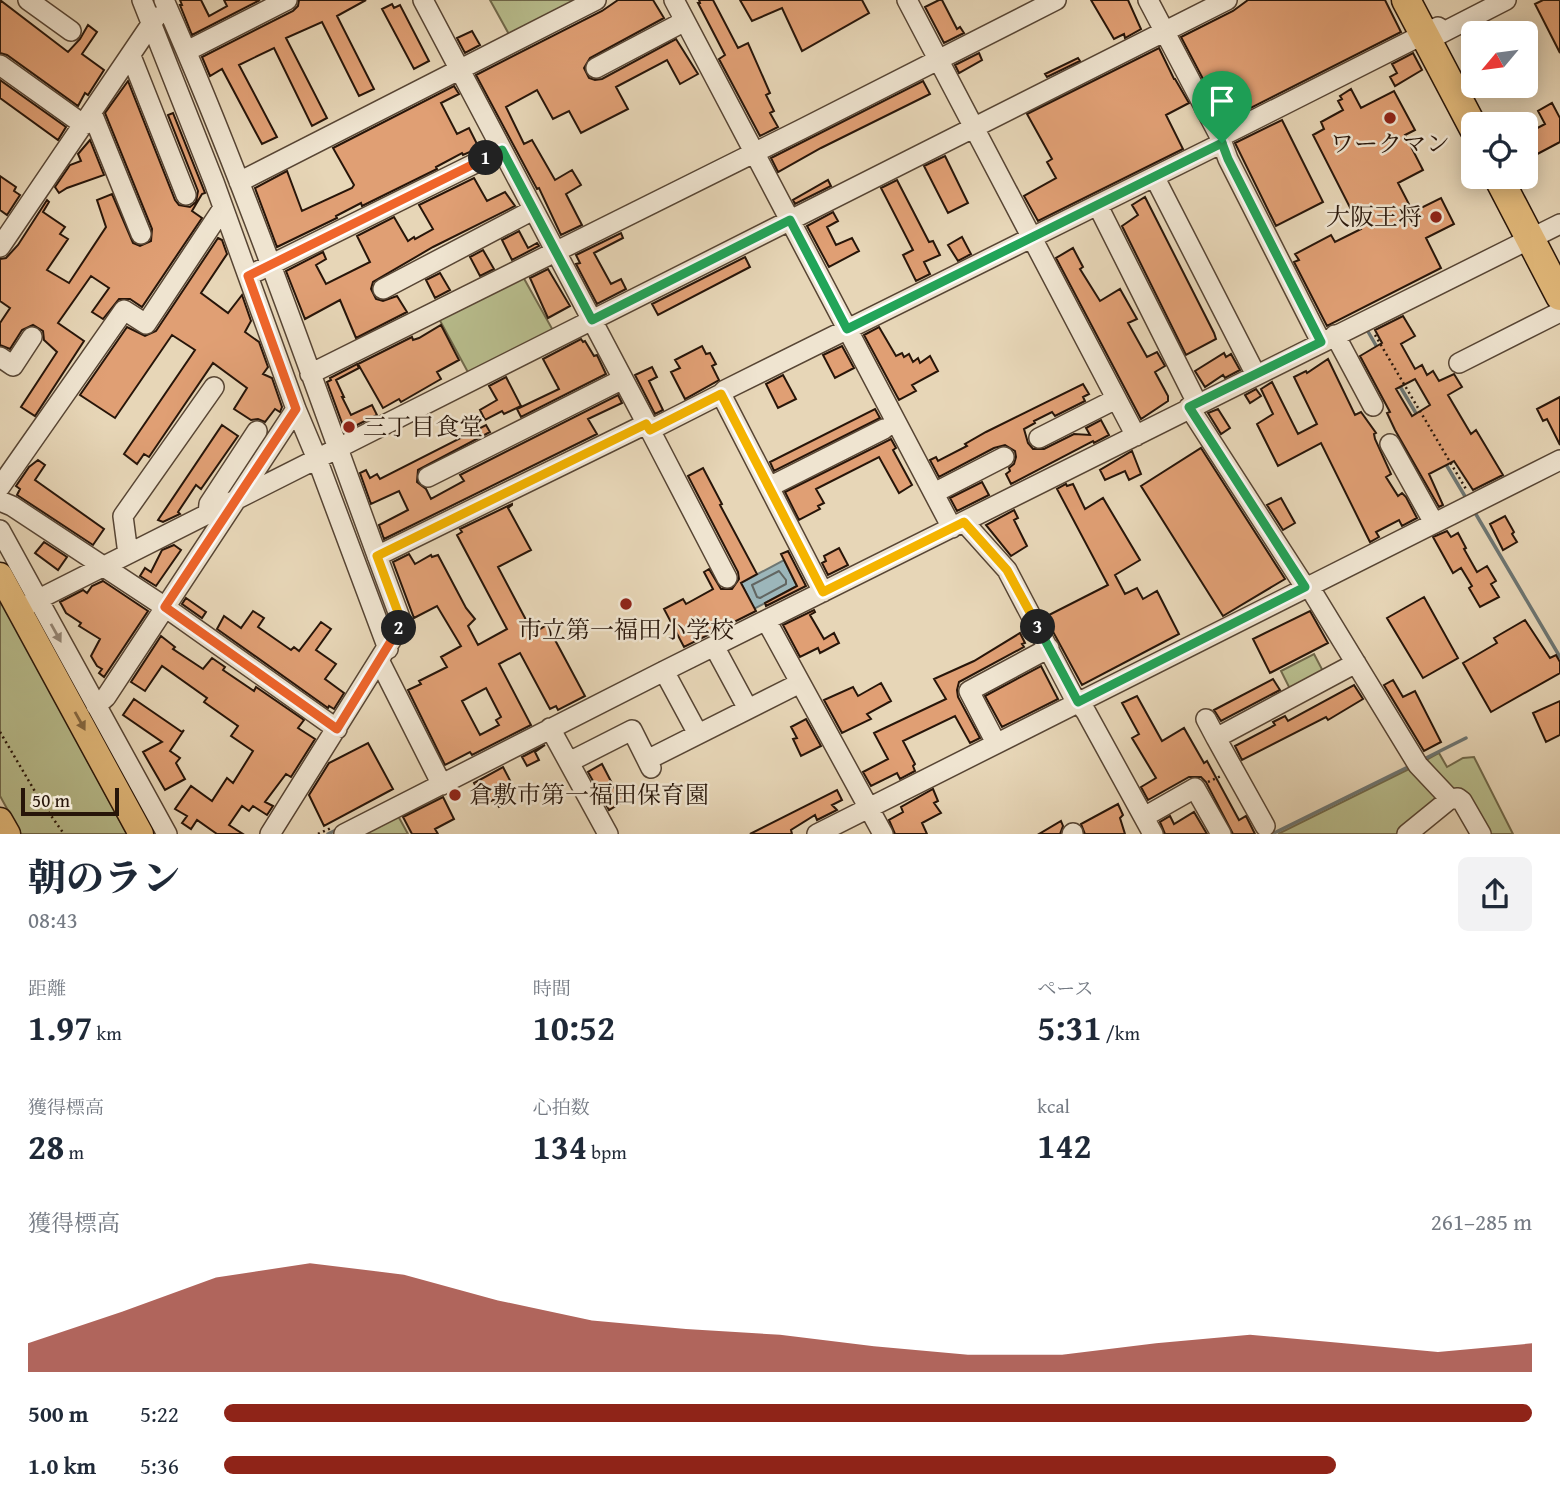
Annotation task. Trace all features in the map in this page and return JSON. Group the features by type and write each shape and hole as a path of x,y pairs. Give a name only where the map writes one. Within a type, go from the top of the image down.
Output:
{"highway":[{"path":"1406,0 1432,34 1481,112"},
{"path":"1423,0 1432,34 1466,112"},
{"path":"1508,189 1545,232 1560,296"},
{"path":"1522,189 1560,264"}],"main road":[{"path":"0,575 28,605 141,834"},
{"path":"0,820 8,834"}],"street":[{"path":"28,0 71,31"},
{"path":"142,0 317,459 384,656 440,780"},
{"path":"0,247 152,26 164,0"},
{"path":"164,0 239,182 402,623 384,656 270,834"},
{"path":"187,51 287,0"},
{"path":"423,0 727,578"},
{"path":"239,182 597,0"},
{"path":"674,0 934,493 953,524 1007,570 1148,825 1195,788 1221,834"},
{"path":"907,0 1136,436"},
{"path":"310,373 1056,0"},
{"path":"1148,0 1221,140 1228,159 1323,337 1373,405"},
{"path":"28,605 1227,0"},
{"path":"377,556 721,394 1155,178 1221,140 1432,34 1506,0"},
{"path":"596,68 685,21"},
{"path":"131,56 186,195"},
{"path":"0,65 88,119 141,234"},
{"path":"248,276 502,150"},
{"path":"1155,178 1256,375"},
{"path":"1098,206 1193,405 1417,763 1450,799"},
{"path":"0,487 124,310 146,324 223,208"},
{"path":"383,289 533,210"},
{"path":"234,237 256,229"},
{"path":"349,833 440,780 766,620 821,588 1136,436 1256,375 1323,337 1366,320 1545,232"},
{"path":"1459,363 1560,312"},
{"path":"0,357 13,366 32,337"},
{"path":"428,477 623,379"},
{"path":"128,554 123,516 214,387"},
{"path":"721,394 821,588"},
{"path":"1040,438 1116,399"},
{"path":"96,706 106,697 296,409"},
{"path":"769,487 884,429"},
{"path":"208,514 209,504 257,431"},
{"path":"1390,444 1434,523"},
{"path":"934,493 1004,457"},
{"path":"817,834 1560,460"},
{"path":"0,501 12,506 165,607 337,729"},
{"path":"0,530 28,605 96,706 167,834"},
{"path":"766,620 883,834"},
{"path":"714,646 748,709"},
{"path":"996,743 969,691 1049,648"},
{"path":"1216,737 1356,663"},
{"path":"664,671 698,734"},
{"path":"569,762 632,730 649,764 698,734 800,683"},
{"path":"1206,719 1265,826"},
{"path":"550,728 608,834"},
{"path":"1407,834 1450,799 1458,798 1481,834"}],"path":[{"path":"1366,320 1474,502"},
{"path":"0,732 40,800 64,834"},
{"path":"1195,788 1232,772"}],"green space":[{"path":"490,0 575,0 511,38"},
{"path":"522,275 555,334 470,376 438,317"},
{"path":"0,598 127,834 21,834 0,796"},
{"path":"1314,654 1325,675 1292,693 1281,671"},
{"path":"1439,753 1447,767 1463,758 1474,757 1513,834 1485,834 1421,763"},
{"path":"1415,766 1441,796 1398,834 1278,834"},
{"path":"397,814 408,834 360,834"}],"water":[{"path":"784,560 797,586 754,609 741,583"}],"building":[{"path":"0,0 68,52 88,25 97,32 82,54 104,70 78,106 7,55 0,53"},
{"path":"180,0 201,0 209,16 227,6 224,0 260,0 192,35"},
{"path":"299,0 366,0 337,16 374,89 359,96 322,22 286,38 327,118 312,126 274,48 239,65 277,137 262,144 222,69 210,76 202,57 293,11"},
{"path":"618,0 653,0 664,18 590,58 584,68 589,78 602,79 676,39 698,74 680,84 667,60 616,87 628,109 581,133 569,111 553,119 537,90 506,107 524,144 532,140 555,180 572,170 581,185 566,194 582,225 561,235 539,188 537,189 476,75 602,11"},
{"path":"699,0 713,0 738,48 748,43 770,93 766,95 774,111 770,113 778,127 760,136 719,59 725,55 698,3"},
{"path":"740,0 862,0 869,13 802,51 782,8 752,21"},
{"path":"942,0 957,29 960,27 964,33 944,43 925,7"},
{"path":"1091,0 1128,0 1141,29 1125,38 1124,34 1114,39"},
{"path":"1248,0 1385,0 1401,32 1225,121 1181,37 1233,11"},
{"path":"1543,0 1560,0 1560,53 1535,4"},
{"path":"392,4 394,8 400,5 429,61 414,69 382,9"},
{"path":"472,31 480,45 465,53 457,38"},
{"path":"1159,48 1189,103 1166,115 1183,149 1038,221 1024,196 1056,178 1047,162 1052,159 1027,114"},
{"path":"979,53 982,60 959,73 955,65"},
{"path":"1413,53 1422,70 1395,86 1390,77 1397,73 1392,64"},
{"path":"1078,58 1080,61 1047,77 1045,74"},
{"path":"0,80 66,127 58,140 0,98"},
{"path":"128,81 175,200 179,205 190,207 196,202 198,191 168,115 173,113 205,193 192,211 202,218 142,307 130,299 119,299 103,319 92,312 109,288 91,276 58,323 84,341 35,416 21,407 57,352 44,340 43,331 33,325 22,330 10,349 0,345 0,323 10,308 0,301 0,259 6,258 18,245 47,200 49,202 43,212 65,227 60,234 68,239 47,270 69,283 106,227 97,200 112,194 133,243 140,246 151,241 152,229 105,113"},
{"path":"923,81 930,94 778,172 771,158"},
{"path":"454,86 459,94 441,103 457,134 469,128 479,148 463,155 462,153 436,167 437,169 362,206 361,203 336,216 337,218 277,247 255,188 287,171 302,211 352,188 354,185 333,148"},
{"path":"1351,89 1361,108 1394,91 1415,130 1405,135 1423,170 1398,183 1413,212 1441,198 1454,224 1426,238 1441,268 1327,326 1294,262 1299,260 1295,254 1331,235 1335,242 1361,229 1313,135 1324,129 1321,122 1343,110 1338,101 1342,99 1340,96"},
{"path":"1552,103 1560,118 1560,142 1538,154 1538,128 1545,124 1538,111"},
{"path":"1282,120 1323,202 1276,226 1235,143"},
{"path":"90,140 104,175 59,193 55,187 70,165 81,161 78,154"},
{"path":"945,156 968,203 948,213 924,166"},
{"path":"0,176 16,187 14,191 20,195 7,215 0,210"},
{"path":"474,178 487,201 505,192 515,206 433,247 373,282 371,289 376,299 383,301 397,296 407,312 356,338 340,300 305,319 286,271 323,252 326,259 316,265 326,284 370,262 357,236 394,217 408,241 414,237 415,239 433,229 419,205"},
{"path":"828,180 831,186 795,204 793,200"},
{"path":"897,180 929,242 933,241 940,255 924,262 930,274 916,281 903,255 913,250 881,188"},
{"path":"1145,197 1216,339 1186,355 1122,226 1138,215 1132,205"},
{"path":"833,212 838,221 827,227 836,245 852,238 859,251 829,267 807,226"},
{"path":"519,231 528,248 537,243 539,246 512,260 502,240"},
{"path":"621,233 623,238 594,253 611,284 621,279 626,289 597,304 576,264 580,263 576,255"},
{"path":"962,237 971,254 958,261 948,245"},
{"path":"218,238 222,240 227,254 201,293 228,313 242,295 251,321 245,332 259,342 268,367 263,374 272,378 282,407 280,412 275,409 265,422 251,420 234,409 247,388 213,363 149,457 144,454 137,464 124,454 195,350 172,335 115,418 80,395 127,327 145,336 156,331"},
{"path":"1073,248 1083,267 1080,269 1100,301 1120,289 1137,319 1128,323 1147,357 1157,352 1165,366 1155,372 1168,401 1141,419 1056,258"},
{"path":"483,250 494,269 480,276 470,257"},
{"path":"745,257 750,267 658,315 652,304"},
{"path":"548,269 570,306 548,318 530,278"},
{"path":"440,273 450,290 435,298 426,280"},
{"path":"1403,316 1415,336 1401,344 1415,369 1422,365 1427,375 1433,371 1439,381 1454,374 1462,387 1448,395 1471,434 1476,430 1503,475 1473,490 1454,461 1429,474 1443,505 1439,507 1395,430 1387,413 1390,412 1360,356 1382,343 1375,330","holes":["1415,379 1430,405 1412,416 1396,389"]},
{"path":"441,325 459,360 437,372 441,379 401,402 399,399 383,408 358,364 412,337 413,340 419,338"},
{"path":"879,327 896,356 902,353 904,357 909,354 913,362 918,358 920,363 930,356 938,371 912,385 916,391 899,400 864,335"},
{"path":"581,339 594,356 597,355 606,374 521,417 517,409 559,389 543,359"},
{"path":"702,346 716,364 712,366 719,380 685,399 671,372 680,368 675,360"},
{"path":"842,346 854,368 835,378 823,355"},
{"path":"1224,353 1226,357 1231,354 1240,370 1225,378 1223,375 1205,387 1195,371"},
{"path":"1328,359 1355,415 1361,412 1376,433 1375,439 1391,474 1386,477 1398,496 1402,493 1406,497 1417,518 1402,526 1399,520 1376,532 1379,537 1370,542 1321,443 1278,466 1257,424 1273,414 1261,389 1272,382 1298,434 1317,424 1294,377 1306,371 1307,373"},
{"path":"357,364 359,368 336,380 342,397 351,415 372,405 377,415 345,431 327,382"},
{"path":"652,367 657,377 649,381 663,410 655,414 635,375"},
{"path":"783,375 796,399 778,408 766,384"},
{"path":"506,377 521,406 504,414 502,411 485,420 480,410 497,400 489,386"},
{"path":"1083,384 1089,394 1083,397 1085,401 1055,416 1052,412 1034,421 1035,423 1024,429 1028,443 1033,449 1044,449 1074,434 1090,435 1086,428 1101,420 1109,435 1011,484 1006,474 1016,457 1015,451 1005,445 939,477 930,460 936,457 938,461 967,446 965,444 986,432"},
{"path":"1256,389 1261,396 1250,403 1245,395"},
{"path":"618,395 622,403 588,419 597,434 384,539 379,525 408,510 399,491 371,504 360,473 366,470 370,478 377,474 380,479 486,425 490,432 418,470 417,482 426,489 431,499 464,481 460,475"},
{"path":"1560,397 1560,445 1547,419 1543,421 1537,409"},
{"path":"875,409 880,418 774,471 770,462"},
{"path":"1218,409 1230,428 1221,434 1208,413"},
{"path":"222,425 238,436 201,489 196,485 178,512 180,514 163,522 158,520"},
{"path":"891,439 896,448 893,450 912,485 899,493 879,457 816,489 824,503 818,506 820,509 799,520 785,492"},
{"path":"1201,448 1285,579 1223,616 1141,486"},
{"path":"1132,451 1141,474 1129,480 1125,471 1105,480 1100,470"},
{"path":"38,460 45,465 35,480 104,529 93,545 17,495 20,489 16,486 29,467"},
{"path":"703,468 757,574 741,583 756,611 684,647 664,609 683,599 686,604 713,589 704,572 709,569 721,589 732,589 739,579 738,572 688,476"},
{"path":"982,482 989,495 957,511 950,498"},
{"path":"1073,484 1085,509 1103,498 1140,560 1115,575 1125,594 1137,588 1143,599 1157,591 1179,634 1082,685 1045,617 1108,585 1057,489"},
{"path":"1281,498 1295,523 1283,530 1267,505"},
{"path":"512,504 508,508 531,550 498,567 533,633 547,625 585,696 558,710 556,706 550,709 520,653 499,664 531,725 472,755 470,752 445,765 408,690 421,684 419,681 447,667 441,657 461,646 437,606 414,618 393,562 409,554 415,564 431,555 438,555 466,608 475,619 468,626 478,645 507,629 457,535 462,532 460,529","holes":["486,688 501,717 496,720 499,725 480,735 462,701"]},
{"path":"1014,510 1018,518 1014,520 1027,546 1011,556 986,525"},
{"path":"1505,516 1517,542 1503,550 1490,524"},
{"path":"1447,531 1451,537 1458,533 1477,572 1487,566 1496,581 1491,584 1499,597 1480,607 1461,568 1453,573 1433,537"},
{"path":"44,542 67,557 58,570 35,553"},
{"path":"174,545 181,550 156,586 140,576 145,568 151,572 162,550"},
{"path":"839,548 848,565 828,575 822,563 826,561 824,556"},
{"path":"788,551 806,586 766,606 765,603 797,586 781,554"},
{"path":"103,581 148,611 104,677 99,673 102,669 91,656 100,639 79,626 81,623 66,613 60,602 83,590 87,593 92,586"},
{"path":"1424,597 1458,658 1423,678 1387,618"},
{"path":"186,598 206,612 202,618 182,604"},
{"path":"814,610 810,615 824,639 834,633 839,643 820,653 818,648 800,657 783,625"},
{"path":"253,611 264,618 258,627 291,650 294,647 299,651 321,622 331,629 316,650 336,664 325,679 344,693 334,709 329,706 328,708 217,629 224,616 241,628"},
{"path":"1310,611 1328,643 1270,673 1253,639"},
{"path":"1525,620 1550,658 1556,655 1560,662 1560,673 1491,712 1463,663 1497,643 1494,638"},
{"path":"1020,633 1024,647 959,682 958,697 980,738 970,743 955,716 903,741 915,764 915,771 900,779 897,773 871,786 863,772 888,759 874,733 946,699 934,679 974,661"},
{"path":"161,636 175,647 173,649 203,669 212,658 225,667 223,670 254,691 256,687 304,720 298,728 315,739 291,777 286,774 265,802 273,806 267,815 253,806 249,811 242,806 229,825 243,834 217,834 197,820 191,829 182,823 187,816 175,809 191,786 212,801 227,778 233,783 253,751 231,736 238,726 204,702 207,698 162,666 145,691 131,682"},
{"path":"1041,666 1058,699 1002,727 985,696"},
{"path":"1273,679 1280,690 1221,721 1214,710"},
{"path":"1393,680 1403,697 1415,691 1441,742 1424,751 1384,685"},
{"path":"881,683 891,701 867,714 871,719 842,733 824,700 853,687 858,696"},
{"path":"1354,685 1363,699 1328,720 1326,717 1242,760 1235,746 1275,725 1273,722 1285,716 1288,721"},
{"path":"1137,696 1162,741 1184,728 1204,763 1207,761 1239,820 1246,816 1255,834 1233,834 1201,777 1189,777 1148,800 1141,787 1156,778 1132,738 1139,734 1122,703"},
{"path":"134,699 182,732 184,730 170,751 180,758 176,763 185,779 165,790 143,752 162,742 123,715"},
{"path":"1560,701 1560,735 1546,742 1533,713"},
{"path":"806,719 821,746 801,756 791,727"},
{"path":"368,743 393,789 324,826 309,795 329,763"},
{"path":"545,745 535,752 539,760 527,766 522,757"},
{"path":"602,764 616,791 619,789 626,800 609,810 588,772"},
{"path":"503,767 515,790 508,794 511,801 499,807 495,799 485,804 474,783"},
{"path":"933,789 938,801 934,803 941,813 922,823 927,834 895,834 889,820 903,812 901,807"},
{"path":"837,790 842,800 832,805 837,810 817,820 815,815 791,830 792,834 750,834"},
{"path":"443,797 454,819 435,829 438,834 412,834 403,817"},
{"path":"1118,804 1123,815 1120,818 1125,834 1085,834 1081,824"},
{"path":"1194,812 1207,834 1165,834 1160,822 1170,816 1174,824"},
{"path":"1061,821 1063,826 1060,834 1039,834"}],"waterway":[{"path":"1366,328 1378,349"},
{"path":"1398,383 1417,415"},
{"path":"1444,461 1466,498"},
{"path":"1474,511 1560,657"},
{"path":"1422,760 1466,738"},
{"path":"1272,834 1412,765"},
{"path":"328,834 338,829"}],"place":[{"name":"ワークマン","path":"1390,118"},
{"name":"大阪王将","path":"1436,217"},
{"name":"三丁目食堂","path":"349,427"},
{"name":"市立第一福田小学校","path":"626,604"},
{"name":"倉敷市第一福田保育園","path":"455,795"}],"route":[{"path":"1222,143 1321,342 1189,407 1305,587 1078,702 1007,570 964,522 823,592 721,394 650,430 646,424 377,556 402,623 337,729 165,607 296,409 248,276 502,150 592,320 790,220 847,329 1222,143"}]}
